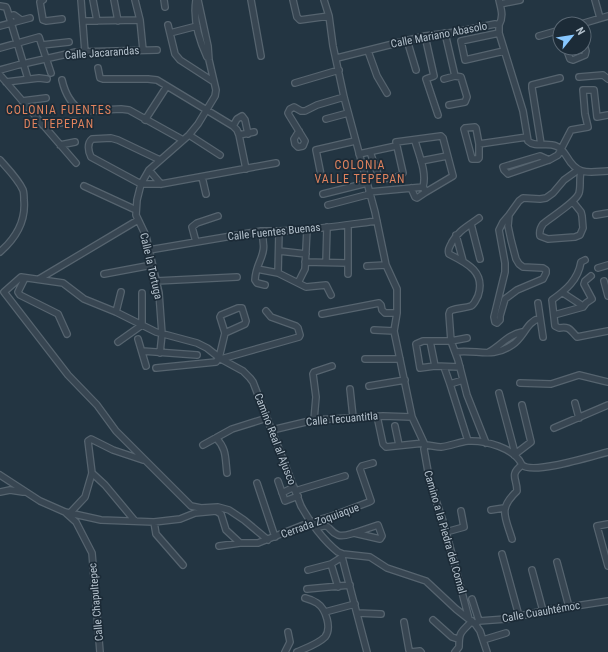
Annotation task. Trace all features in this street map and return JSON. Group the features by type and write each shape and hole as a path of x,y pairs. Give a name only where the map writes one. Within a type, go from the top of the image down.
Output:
{"street":[{"path":"43,0 40,2 44,20 62,19"},
{"path":"81,0 84,52"},
{"path":"93,0 97,21"},
{"path":"114,0 118,21"},
{"path":"135,0 140,20 143,50"},
{"path":"164,0 165,7"},
{"path":"197,0 195,7 197,26 203,48 209,60"},
{"path":"161,184 149,170 189,135 215,96 216,90 209,60 205,32 197,0"},
{"path":"252,0 261,56"},
{"path":"293,0 297,17 300,20 329,16"},
{"path":"324,0 329,16 344,97 377,220 386,265 397,289 397,313 394,331 412,417 425,444"},
{"path":"520,0 499,2 502,21 497,25 522,110 527,137 531,143 556,146 561,149 574,167 580,171"},
{"path":"595,0 600,18"},
{"path":"0,6 6,7 7,9 28,79"},
{"path":"9,16 14,15 21,20"},
{"path":"592,21 608,16"},
{"path":"0,26 30,18"},
{"path":"83,21 140,20"},
{"path":"168,25 175,54 180,60 214,82"},
{"name":"Calle Mariano Abasolo","path":"336,58 425,36 497,25"},
{"path":"170,33 197,26"},
{"path":"539,36 552,32"},
{"path":"445,33 455,76"},
{"path":"499,33 461,41 465,60 504,51"},
{"path":"425,36 434,76 426,79 438,115"},
{"path":"0,48 38,37 40,38 51,73"},
{"path":"407,40 416,70"},
{"path":"42,45 69,42"},
{"name":"Calle Jacarandas","path":"0,70 67,54 84,52 157,50"},
{"path":"368,51 377,76 387,93"},
{"path":"568,56 570,59 573,60 583,56"},
{"path":"98,68 100,78 103,79 157,80 233,126 239,135 246,169"},
{"path":"295,83 339,70"},
{"path":"0,75 76,163"},
{"path":"579,77 603,75 608,79"},
{"path":"444,79 460,76 463,80 467,100 465,102 449,106"},
{"path":"6,82 39,78 47,79"},
{"path":"541,144 532,84 560,78"},
{"path":"62,80 67,96 77,108 82,111 128,110 183,140"},
{"path":"145,120 166,86"},
{"path":"549,160 540,156 505,165 503,167 508,174 549,160 558,155 571,130 588,127 585,114 583,90 594,90 597,117 608,115"},
{"path":"299,131 288,113 290,109 294,107 301,111 305,111 317,105 344,97"},
{"path":"22,101 46,98"},
{"path":"326,119 348,113"},
{"path":"233,126 237,119 242,116 245,120 248,134"},
{"path":"43,125 74,121"},
{"path":"465,128 476,128 479,144 479,158 472,159 465,128"},
{"path":"239,135 254,132"},
{"path":"189,135 220,154"},
{"path":"370,152 379,177 384,178 399,176 402,173 396,142 441,136 443,138 453,176 425,189 417,198 415,197 411,188"},
{"path":"479,144 527,137"},
{"path":"160,160 112,138 90,140 89,150 91,156 142,184 161,184 202,178 276,164"},
{"path":"415,140 421,161 425,189"},
{"path":"321,175 316,150 356,141"},
{"path":"60,145 75,142"},
{"path":"359,154 396,146"},
{"path":"421,161 447,156"},
{"path":"0,160 14,176 23,191 25,210 20,228 11,242 0,252"},
{"name":"Calle la Tortuga","path":"149,170 142,184 137,200 136,210 138,220 144,229 159,293 162,334 160,353"},
{"path":"573,202 581,212 582,216 583,228 580,235 575,237 548,239 540,236 540,227 555,214 573,202 580,192 580,171"},
{"path":"509,215 508,226 516,259 519,264 523,267 543,268 546,270 546,273 543,279 517,290 505,299 500,320 495,322 494,318 505,263 499,230 503,222 523,198 546,198 553,193 564,180 580,171 608,171"},
{"path":"202,178 206,194"},
{"path":"324,194 367,183"},
{"path":"84,186 136,210"},
{"path":"328,205 369,193 411,188 425,189"},
{"path":"596,215 608,213"},
{"path":"196,242 192,227 197,223 218,216"},
{"path":"479,218 456,235 448,252 472,267 481,286 476,300 471,306 452,310 449,314 450,341 486,443"},
{"path":"38,279 138,220"},
{"name":"Calle Fuentes Buenas","path":"149,250 261,231 279,232 377,220"},
{"path":"348,224 348,274"},
{"path":"471,224 480,259"},
{"path":"326,262 327,227"},
{"path":"298,283 305,269 307,229"},
{"path":"261,231 264,252 257,269 255,280 257,283 265,285"},
{"path":"278,273 279,232"},
{"path":"456,235 463,261"},
{"path":"279,252 306,254"},
{"path":"585,260 581,262 580,269 574,282 563,293 552,300 556,327 566,327 578,337 608,331"},
{"path":"305,262 348,263"},
{"path":"104,274 152,265"},
{"path":"367,266 386,265"},
{"path":"598,268 608,265"},
{"path":"257,269 278,273 306,287 326,285 331,295"},
{"path":"554,315 584,306 592,299 584,284 585,281 591,276"},
{"path":"156,281 237,277"},
{"path":"23,278 18,292 20,295 58,314 67,334"},
{"path":"23,278 4,292 68,375 97,405 116,431 191,506 202,508 218,507 229,510 244,520 268,540"},
{"name":"Camino Real al Ajusco","path":"23,278 63,283 84,299 116,312 162,334 197,343 242,371 253,382 305,514 316,528 343,556"},
{"path":"604,281 608,296"},
{"path":"116,312 121,292"},
{"path":"118,342 142,325 142,293"},
{"path":"563,293 584,306"},
{"path":"322,314 378,303 381,305 382,310 385,313 397,313"},
{"path":"538,303 543,337"},
{"path":"220,358 225,333 220,317 221,315 238,308 242,308 246,321 245,324 225,333"},
{"path":"156,368 216,362 220,358 299,337 300,335 296,326 271,317 266,311"},
{"path":"455,352 472,351 486,354 516,333 522,332 533,321 540,318"},
{"path":"374,330 394,331"},
{"path":"460,367 435,366 420,368 416,344 423,341 450,341 467,338"},
{"path":"138,339 146,366"},
{"path":"430,341 435,366"},
{"path":"142,351 198,355"},
{"path":"365,359 400,359"},
{"path":"314,420 316,397 313,374 314,372 332,366"},
{"path":"444,367 468,441"},
{"path":"520,383 551,384 579,375 608,382"},
{"path":"369,386 405,380"},
{"path":"450,384 463,380"},
{"path":"350,388 353,417"},
{"path":"499,393 515,454 522,465 527,468 555,466 608,452"},
{"path":"575,402 579,418"},
{"path":"515,454 532,440 522,405"},
{"path":"554,428 608,405"},
{"path":"377,416 383,444 386,447 425,444 442,447 468,441 486,443 515,454"},
{"name":"Calle Tecuantitla","path":"272,430 314,420 377,416 412,417"},
{"path":"203,445 232,429 267,418"},
{"path":"395,426 399,445"},
{"path":"216,438 224,450 227,473"},
{"path":"67,513 86,497 92,473 88,441 91,439 113,450 145,460"},
{"name":"Camino a la Piedra del Comal","path":"425,444 424,449 430,483 474,621"},
{"name":"Cerrada Zoquiaque","path":"219,546 240,543 258,543 311,522 332,516 371,501 360,469 362,466 373,463"},
{"path":"512,538 504,508 510,496 517,491 514,473 522,465"},
{"path":"92,473 105,485 135,521"},
{"path":"282,493 296,492 345,476"},
{"path":"1,477 40,501 67,513 101,520 154,522 180,519 195,513 216,511 222,514 226,530 240,543"},
{"path":"278,481 285,501 296,492"},
{"path":"257,482 275,537"},
{"path":"0,492 10,490 26,492"},
{"path":"491,510 504,508"},
{"path":"446,532 464,527 461,511"},
{"name":"Calle Chapultepec","path":"67,513 76,522 92,553 100,652"},
{"path":"154,522 156,534 183,565"},
{"path":"608,524 598,526 608,564"},
{"path":"316,528 328,526 336,534 342,536 354,533"},
{"path":"502,554 519,616"},
{"path":"343,556 367,652"},
{"path":"308,570 331,564 343,556 370,557 387,568 426,582 456,609 474,621"},
{"path":"557,562 569,607"},
{"path":"331,564 338,587"},
{"path":"532,570 543,611"},
{"path":"307,589 350,585"},
{"path":"297,652 305,650 321,640 326,636 328,630 325,612 316,602 306,598"},
{"path":"472,599 474,621 487,652"},
{"name":"Calle Cuauhtémoc","path":"474,621 506,619 543,611 608,601"},
{"path":"325,612 355,604"},
{"path":"357,613 381,614"},
{"path":"433,620 452,637 458,639"},
{"path":"455,652 459,648 459,635 474,621"},
{"path":"404,622 409,650 411,652 421,652"},
{"path":"285,652 290,642 288,632"},
{"path":"483,640 506,633"}],"district":[{"name":"COLONIA FUENTES DE TEPEPAN","path":"59,117"},
{"name":"COLONIA VALLE TEPEPAN","path":"360,172"}]}
